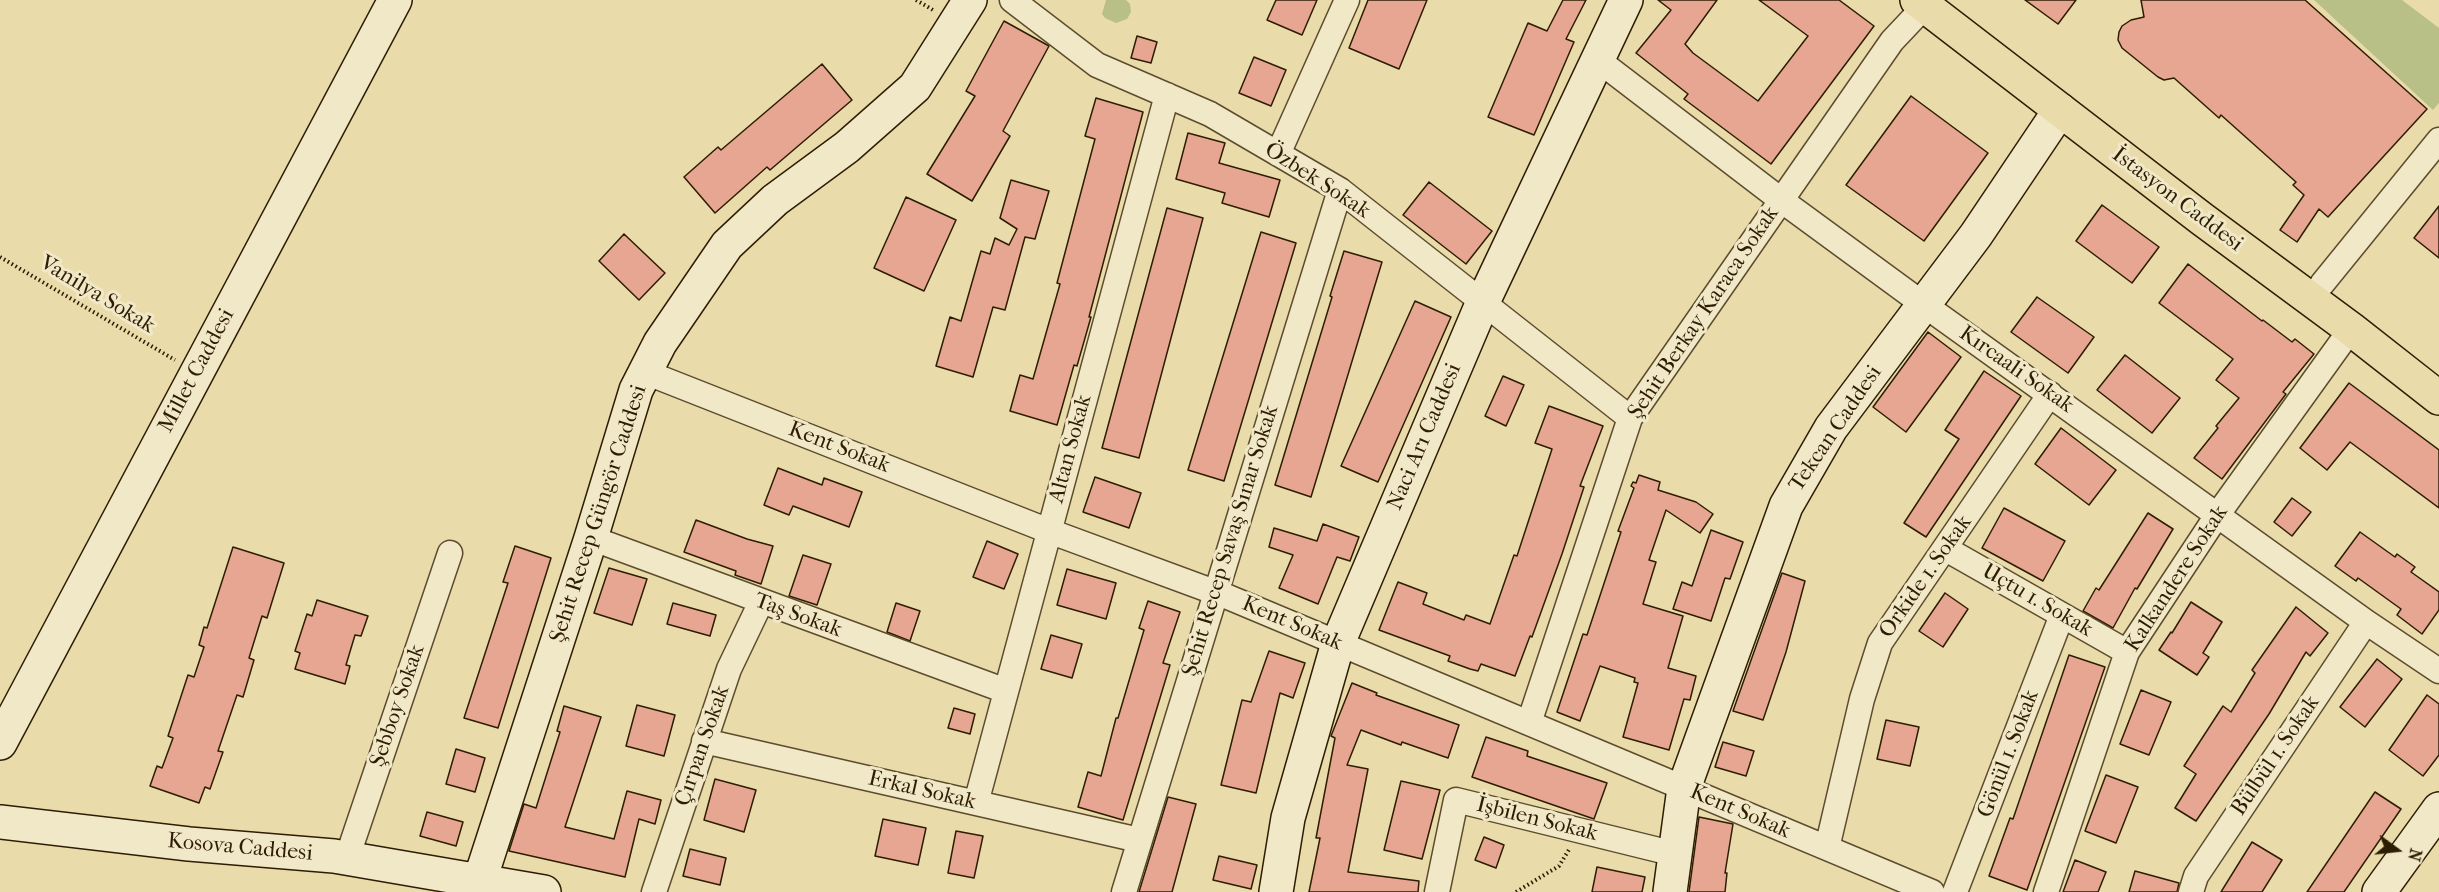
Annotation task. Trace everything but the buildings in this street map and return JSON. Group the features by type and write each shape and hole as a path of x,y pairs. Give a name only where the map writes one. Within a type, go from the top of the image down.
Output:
{"main road":[{"name":"İstasyon Caddesi","path":"1931,2 2060,111 2316,291 2439,373"},
{"name":"İstasyon Caddesi","path":"1931,2 2316,291 2350,329 2439,398"}],"street":[{"name":"Millet Caddesi","path":"0,743 290,173 369,0"},
{"name":"Millet Caddesi","path":"0,698 178,362 395,0"},
{"name":"Şehit Recep Güngör Caddesi","path":"478,886 591,538 636,390 660,343 727,245 775,200 847,147 915,87 970,0"},
{"name":"Özbek Sokak","path":"1012,0 1097,65 1210,114 1340,190 1482,304 1630,418"},
{"path":"1278,154 1347,0"},
{"name":"Naci Arı Caddesi","path":"1276,892 1288,818 1338,643 1482,304 1626,0"},
{"name":"Şehit Berkay Karaca Sokak","path":"1529,723 1630,418 1892,41 1931,2"},
{"name":"Kırcaali Sokak","path":"1598,60 1781,200 1923,304 2366,622 2439,671"},
{"name":"Altan Sokak","path":"976,803 1167,95"},
{"name":"Tekcan Caddesi","path":"1670,892 1684,788 1786,506 1831,428 1976,234 2060,111"},
{"path":"2316,291 2439,140"},
{"name":"Şehit Recep Savaş Sınar Sokak","path":"1124,892 1138,840 1340,190"},
{"name":"Kalkandere Sokak","path":"2046,892 2127,652 2218,514 2350,329"},
{"name":"Kent Sokak","path":"645,372 1049,531 1216,593 1932,892"},
{"name":"Orkide 1. Sokak","path":"1827,848 1862,699 1880,643 2050,394"},
{"name":"Taş Sokak","path":"591,538 1006,691"},
{"name":"Uçtu 1. Sokak","path":"1946,549 2127,652"},
{"name":"Şebboy Sokak","path":"347,858 450,553"},
{"name":"Çırpan Sokak","path":"654,892 729,669 761,602"},
{"name":"Gönül 1. Sokak","path":"1955,892 2062,615"},
{"name":"Bülbül 1. Sokak","path":"2191,892 2196,876 2366,622"},
{"name":"Erkal Sokak","path":"705,741 1138,840"},
{"name":"İşbilen Sokak","path":"1437,892 1456,800 1674,854"},
{"path":"2379,892 2439,809"},
{"name":"Kosova Caddesi","path":"0,822 143,839 347,858 478,886 544,892"},
{"path":"2405,892 2439,846"}],"path":[{"name":"Vanilya Sokak","path":"0,257 178,362"},
{"path":"1516,892 1559,866 1581,831"}],"green space":[{"path":"1106,0 1126,0 1130,4 1131,12 1127,19 1116,23 1105,18 1102,14"},
{"path":"2314,0 2402,0 2439,28 2439,103 2433,110"}]}
